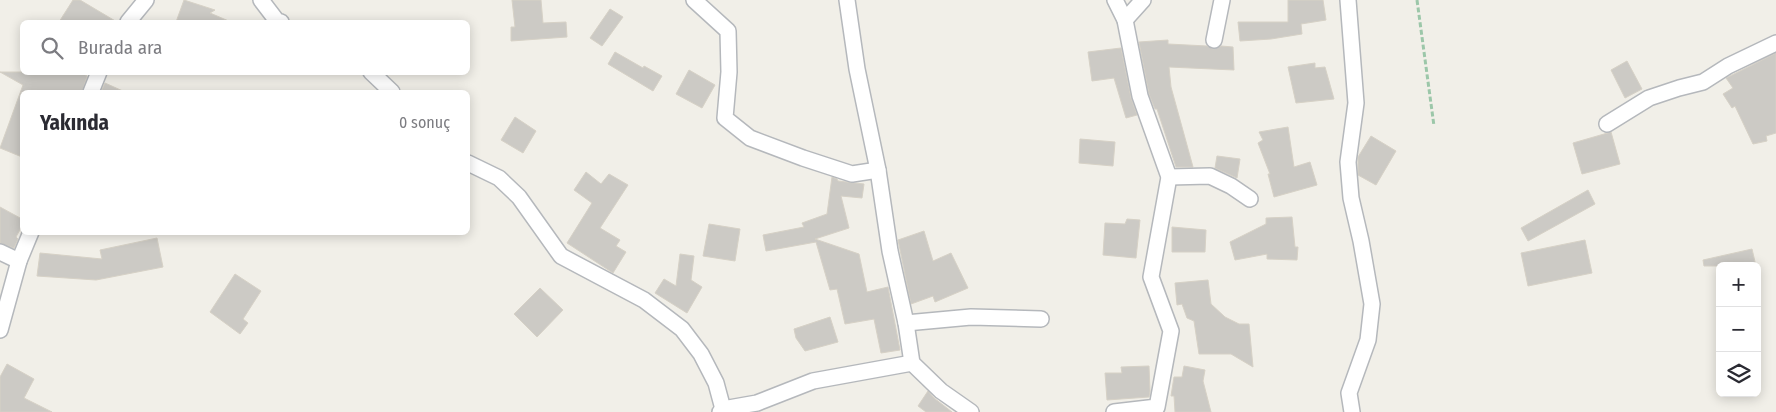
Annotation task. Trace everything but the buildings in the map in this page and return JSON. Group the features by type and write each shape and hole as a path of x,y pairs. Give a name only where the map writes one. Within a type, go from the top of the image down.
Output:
{"street":[{"path":"130,20 146,0"},
{"path":"262,0 277,20"},
{"path":"694,0 728,31 729,72 725,118 750,138 803,158 852,174 878,170"},
{"path":"847,0 857,69 878,170 890,251 906,323 912,362 941,391 971,412"},
{"path":"1114,412 1158,409 1171,330 1151,277 1169,177 1140,96 1125,20 1115,0"},
{"path":"1125,20 1143,0"},
{"path":"1214,40 1222,0"},
{"path":"1348,0 1356,103 1348,162 1350,198 1361,241 1372,304 1368,340 1349,393 1352,412"},
{"path":"1607,124 1649,98 1703,82 1728,66 1776,43"},
{"path":"92,90 98,75"},
{"path":"374,75 390,90"},
{"path":"470,165 498,178 519,197 561,256 644,300 682,329 701,354 716,383 721,410 757,403 812,381 912,362"},
{"path":"1169,177 1210,176 1231,186 1250,199"},
{"path":"0,330 19,261 30,235"},
{"path":"0,252 19,261"},
{"path":"906,323 971,317 1041,319"}],"path":[{"path":"1417,0 1434,126"}]}
